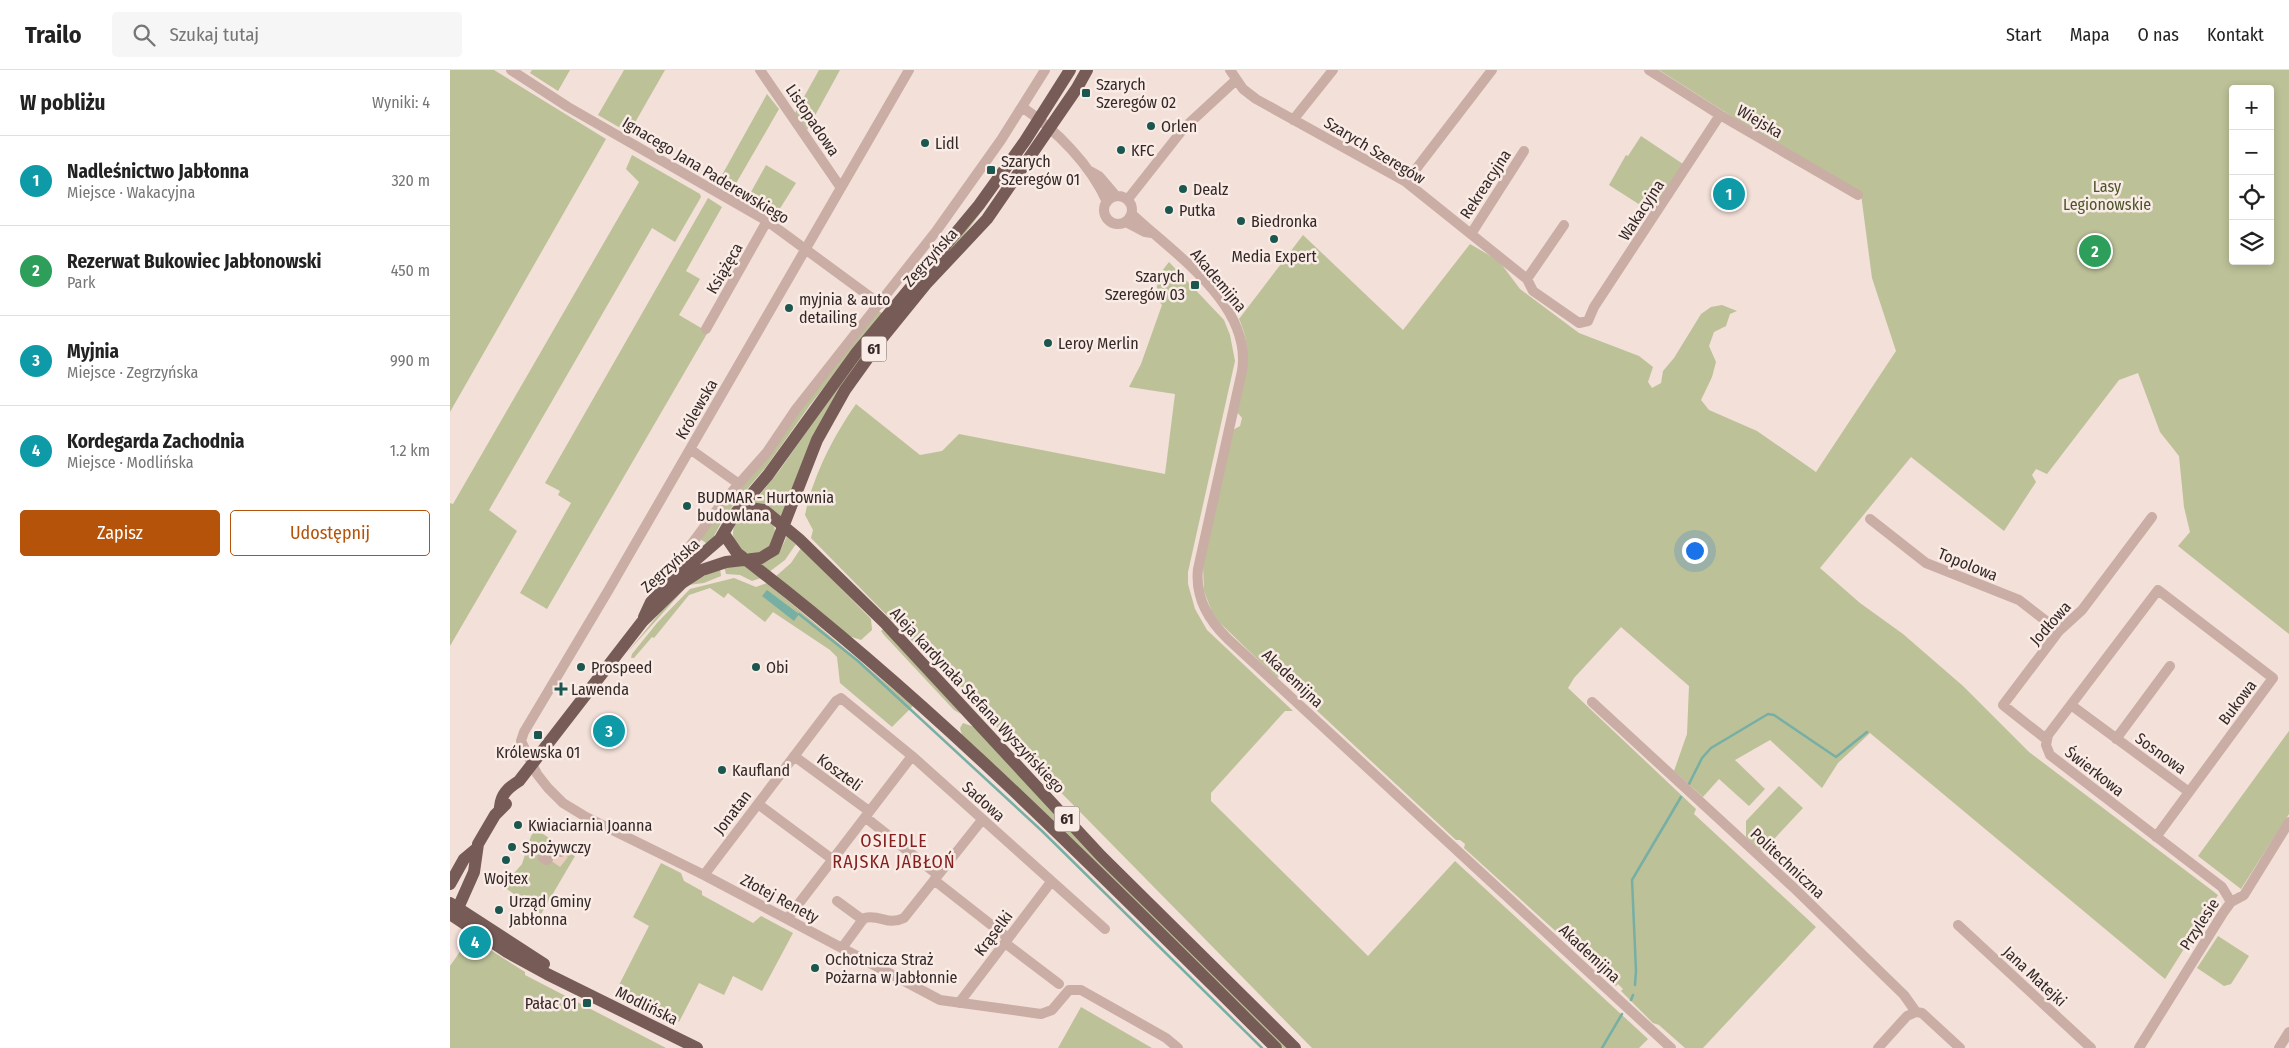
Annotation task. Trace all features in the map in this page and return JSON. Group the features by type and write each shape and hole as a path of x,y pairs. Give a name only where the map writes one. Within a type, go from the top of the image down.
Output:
{"main road":[{"name":"Zegrzyńska","path":"739,509 768,475 857,352 979,205 1040,119 1070,70"},
{"name":"Zegrzyńska","path":"785,526 799,480 817,440 845,390 882,337 986,219 1050,128 1087,70"},
{"path":"724,534 739,509 764,510 785,526 779,541 770,554 761,558 746,560"},
{"name":"Aleja kardynała Stefana Wyszyńskiego","path":"785,526 885,623 1096,850 1295,1048"},
{"name":"Zegrzyńska","path":"642,622 648,606 655,598 677,576 715,545 724,534"},
{"name":"61","path":"724,534 734,550 847,642 1078,852 1276,1048"},
{"name":"Zegrzyńska","path":"450,884 464,860 476,849 500,808 505,792 518,781 532,764 642,622 696,572 726,562 746,560"},
{"name":"Zegrzyńska","path":"452,908 474,872 476,849"},
{"name":"Modlińska","path":"452,908 582,990 698,1048"}],"street":[{"name":"Ignacego Jana Paderewskiego","path":"511,70 568,107 767,222 880,304"},
{"name":"Listopadowa","path":"760,70 841,188"},
{"name":"Królewska","path":"532,764 521,742 524,732 909,70"},
{"path":"655,598 664,580 739,484 767,452 796,409 880,304 985,164 1045,70"},
{"name":"Szarych Szeregów","path":"1230,70 1236,80 1250,94 1293,120 1406,182 1527,279 1533,291 1578,323 1588,321"},
{"path":"1293,120 1332,70"},
{"path":"1406,182 1492,70"},
{"name":"Wiejska","path":"1649,70 1720,115 1858,195"},
{"path":"1128,200 1184,128 1236,80"},
{"path":"1022,107 1050,128 1087,170 1107,202"},
{"name":"Wakacyjna","path":"1588,321 1594,307 1720,115"},
{"name":"Rekreacyjna","path":"1471,234 1524,151"},
{"path":"1087,170 1099,176 1116,196 1128,200 1131,204 1129,218 1116,225 1107,220 1104,210 1107,202 1116,196"},
{"name":"Akademijna","path":"1129,218 1145,232 1152,233 1175,252 1217,296 1238,326 1244,347 1242,371 1198,568 1200,593 1211,620 1228,639 1672,1048"},
{"name":"Książęca","path":"706,329 767,222"},
{"path":"1527,279 1564,225"},
{"path":"690,449 739,484"},
{"name":"Jodłowa","path":"2046,739 2003,705 2059,631 2082,610 2152,518"},
{"name":"Topolowa","path":"1870,519 1926,564 2019,600 2059,631"},
{"name":"Świerkowa","path":"2158,590 2046,739 2046,744 2050,755 2222,887 2231,902"},
{"name":"Bukowa","path":"2156,837 2273,678 2158,590"},
{"name":"Sosnowa","path":"2116,739 2170,666"},
{"name":"Sadowa","path":"840,698 912,756 1105,929"},
{"name":"Jonatan","path":"704,875 840,698"},
{"name":"Politechniczna","path":"1592,702 1798,892 1899,990 1916,1012 1922,1013 1960,1048"},
{"name":"Sosnowa","path":"2071,705 2189,792"},
{"name":"Koszteli","path":"794,756 867,814 1006,940 1059,984"},
{"name":"Koszteli","path":"787,919 912,756"},
{"name":"Złotej Renety","path":"532,764 537,774 563,803 586,817 704,875 940,1000 1046,1014 1052,1010 1069,990 1081,990 1166,1038 1178,1048"},
{"path":"758,804 832,859"},
{"path":"842,948 863,920 870,917 888,922 896,922 904,918 982,820"},
{"name":"Przylesie","path":"2139,1048 2231,902 2244,895 2289,822"},
{"name":"Krąselki","path":"959,1003 1051,882"},
{"path":"837,901 863,920"},
{"name":"Jana Matejki","path":"1958,925 2091,1048"},
{"path":"1878,1048 1908,1016 1916,1012"},
{"path":"2279,1048 2289,1032"}],"green space":[{"path":"450,70 494,70 606,139 450,412"},
{"path":"532,70 570,70 558,91 530,73"},
{"path":"624,70 665,70 629,133 598,115"},
{"path":"819,70 840,70 807,130 795,113"},
{"name":"Lasy Legionowskie","path":"1659,70 2289,70 2289,634 2178,546 2190,532 2184,507 2179,456 2160,432 2138,373 2119,380 2047,474 2036,469 2032,475 2036,482 2004,531 1911,457 1820,568 1860,603 1903,634 1963,686 2029,752 2218,895 2165,979 1870,733 1838,763 1822,788 1770,740 1735,760 1765,789 1749,806 1719,779 1703,797 1674,771 1687,734 1689,686 1621,627 1574,678 1568,688 1696,809 1694,814 1816,927 1703,1048 1685,1048 1659,1025 1653,1023 1621,991 1623,989 1618,984 1616,986 1589,963 1590,960 1585,955 1583,956 1464,848 1465,844 1460,840 1456,840 1299,694 1295,687 1292,688 1280,676 1277,678 1219,622 1212,612 1204,591 1203,567 1233,430 1240,426 1242,418 1237,412 1247,365 1247,354 1244,331 1239,319 1303,235 1403,330 1470,244 1499,261 1520,289 1579,333 1639,356 1653,367 1648,382 1652,388 1661,383 1663,371 1674,358 1701,314 1711,307 1722,305 1737,311 1730,314 1726,326 1714,332 1709,346 1716,362 1712,377 1701,400 1709,410 1757,431 1816,472 1896,351 1872,278 1861,194 1791,154"},
{"path":"767,94 779,109 731,192 717,184"},
{"path":"1641,136 1683,164 1651,212 1609,185 1626,155 1628,156"},
{"path":"632,155 700,194 701,197 675,242 652,228 489,510 517,531 450,646 450,503 453,504 639,182 626,169"},
{"path":"766,165 796,183 774,218 746,201"},
{"path":"708,198 722,207 686,271 700,279 679,315 708,332 547,609 520,593 571,503 558,495 560,491 545,483"},
{"path":"988,203 812,438 781,518 753,503 779,471 864,350"},
{"path":"1169,262 1224,320 1230,335 1235,361 1188,572 1188,584 1195,609 1207,630 1293,711 1285,711 1211,793 1211,801 1368,956 1455,861 1648,1039 1639,1048 1312,1048 811,538 813,530 805,515 813,486 832,443 856,404 920,455 942,451 959,434 1165,474 1175,394 1129,387 1141,364 1162,305 1156,298 1158,276"},
{"path":"877,310 882,313 810,405 766,467 726,514 709,545 700,539"},
{"path":"754,512 769,518 775,533 769,548 754,554 739,548 733,533 739,518"},
{"path":"787,535 796,544 785,560 769,572 760,564 770,560 777,554"},
{"path":"801,548 871,619 872,630 861,640 846,635 775,577 791,563"},
{"path":"724,566 745,566 761,578 752,581 740,575 726,574"},
{"path":"720,568 721,576 704,583 688,585 626,654 667,604 686,585"},
{"path":"734,578 756,587 767,583 913,706 892,727 840,683 837,657 830,650 773,612 765,622 728,593 724,598 710,588 689,595 654,638 652,637 634,658 631,658 632,654 657,623 690,589"},
{"path":"884,628 961,714 954,710 884,635 881,631"},
{"path":"963,723 977,728 1292,1048 1283,1048 1098,864 962,735 960,728"},
{"path":"2289,731 2289,814 2241,889 2198,856"},
{"path":"1779,786 1803,808 1762,852 1746,837 1746,821"},
{"path":"536,829 575,856 541,914 503,886 522,864 531,836"},
{"path":"661,863 681,873 684,881 702,891 702,895 753,923 761,916 793,933 762,991 733,976 724,995 699,983 679,1022 617,989 649,926 633,917"},
{"path":"2218,936 2249,956 2231,984 2224,986 2197,968"},
{"path":"470,937 525,972 525,975 666,1048 450,1048 450,966"},
{"path":"1081,1007 1152,1048 1058,1048"}],"shaded area":[{"path":"554,847 568,857 560,867 546,857"}],"water":[{"path":"767,590 799,614 794,621 762,596"}],"waterway":[{"path":"799,614 858,661 1042,831 1262,1048"},
{"path":"1689,784 1702,758 1711,748 1768,714 1774,715 1836,757 1867,732"},
{"path":"1635,985 1632,880 1681,797"},
{"path":"1631,1000 1633,995"},
{"path":"1602,1048 1622,1014"}],"place":[{"name":"Szarych Szeregów 02","path":"1086,93"},
{"name":"Orlen","path":"1151,126"},
{"name":"Lidl","path":"925,143"},
{"name":"KFC","path":"1121,150"},
{"name":"Szarych Szeregów 01","path":"991,170"},
{"name":"Dealz","path":"1183,189"},
{"name":"Nadleśnictwo Jabłonna","path":"1729,194"},
{"name":"Putka","path":"1169,210"},
{"name":"Biedronka","path":"1241,221"},
{"name":"Media Expert","path":"1274,239"},
{"name":"Rezerwat Bukowiec Jabłonowski","path":"2095,251"},
{"name":"Szarych Szeregów 03","path":"1195,285"},
{"name":"myjnia & auto detailing","path":"789,308"},
{"name":"Leroy Merlin","path":"1048,343"},
{"name":"BUDMAR - Hurtownia budowlana","path":"687,506"},
{"name":"Prospeed","path":"581,667"},
{"name":"Obi","path":"756,667"},
{"name":"Lawenda","path":"561,689"},
{"name":"Myjnia","path":"609,731"},
{"name":"Królewska 01","path":"538,735"},
{"name":"Kaufland","path":"722,770"},
{"name":"Kwiaciarnia Joanna","path":"518,825"},
{"name":"Spożywczy","path":"512,847"},
{"name":"Wojtex","path":"506,860"},
{"name":"Urząd Gminy Jabłonna","path":"499,910"},
{"name":"Kordegarda Zachodnia","path":"475,942"},
{"name":"Ochotnicza Straż Pożarna w Jabłonnie","path":"815,968"},
{"name":"Pałac 01","path":"587,1003"}],"district":[{"name":"OSIEDLE RAJSKA JABŁOŃ","path":"894,851"}]}
